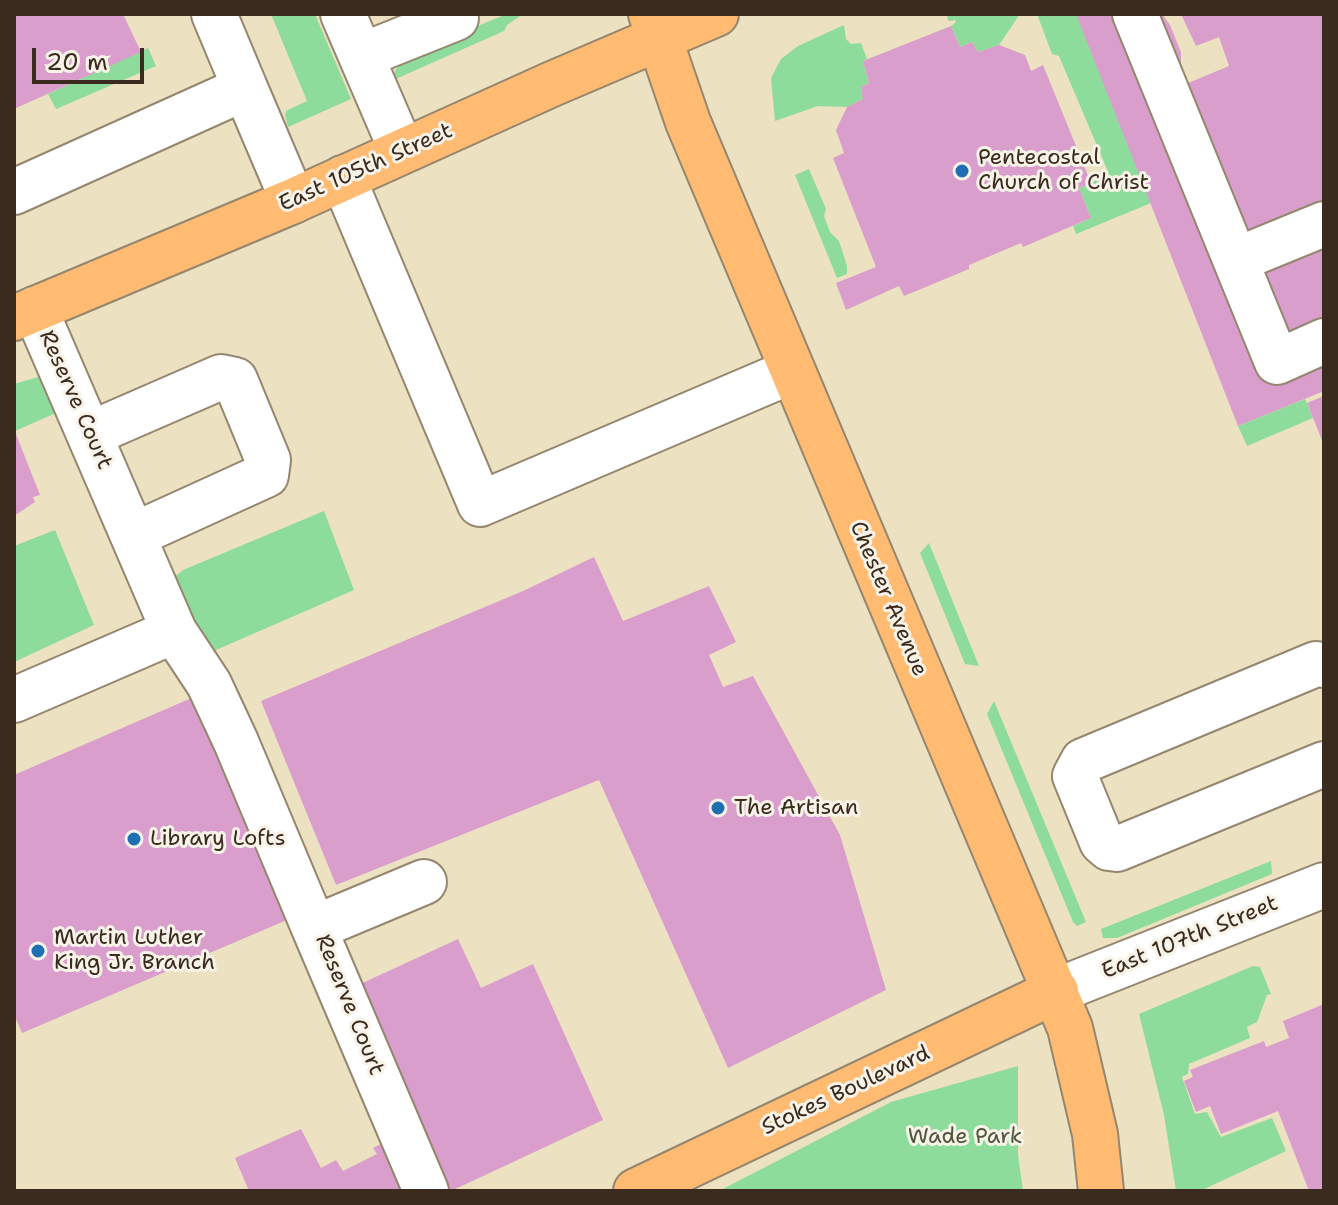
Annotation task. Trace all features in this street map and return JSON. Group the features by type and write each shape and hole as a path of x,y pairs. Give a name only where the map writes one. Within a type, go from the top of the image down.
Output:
{"main road":[{"name":"East 105th Street","path":"24,314 293,201 402,151 655,26 716,14"},
{"name":"Chester Avenue","path":"655,26 688,122 1056,991 1070,1028 1086,1092 1101,1191"},
{"name":"Stokes Boulevard","path":"636,1191 1056,991"}],"street":[{"path":"214,14 293,201"},
{"path":"1135,14 1277,362 1324,341"},
{"path":"402,151 352,29 436,16"},
{"path":"14,192 245,88"},
{"path":"343,178 480,504 792,371"},
{"path":"1236,260 1324,224"},
{"name":"Reserve Court","path":"24,314 90,434 174,631 209,684 426,1191"},
{"path":"90,434 221,377 235,380 268,460 266,475 134,535"},
{"path":"14,700 174,631"},
{"path":"1324,665 1316,664 1083,761 1075,776 1102,842 1109,848 1117,849 1324,764"},
{"name":"Reserve Court","path":"314,928 424,882"},
{"name":"East 107th Street","path":"1056,991 1324,885"}],"green space":[{"path":"271,14 315,14 351,99 288,127 286,111 307,101"},
{"path":"507,14 523,14 507,25 504,31 391,81 396,69 403,63 455,40 463,32"},
{"path":"946,14 1020,14 999,45 978,52 972,42 960,47 951,26 956,22 949,21"},
{"path":"1037,14 1077,14 1151,203 1076,234 1073,226 1091,218 1079,188 1109,174 1059,56 1052,54"},
{"path":"844,25 846,39 851,44 861,43 867,59 863,61 869,83 861,87 863,99 847,107 818,106 775,121 771,78 781,59 798,46"},
{"path":"148,48 156,66 56,109 48,94"},
{"path":"809,169 826,209 824,216 830,232 839,241 847,266 847,274 837,278 795,175"},
{"path":"38,377 43,381 56,413 15,431 14,384"},
{"path":"1305,399 1313,418 1247,446 1238,426"},
{"path":"324,511 354,590 209,653 173,578 183,570"},
{"path":"55,530 94,625 14,662 14,546"},
{"path":"929,543 979,666 965,664 920,553"},
{"path":"994,701 1086,922 1077,926 987,714"},
{"path":"1271,861 1272,874 1117,938 1103,938 1101,929"},
{"path":"1253,966 1260,967 1271,994 1267,995 1257,1022 1247,1027 1250,1038 1189,1064 1188,1074 1182,1077 1195,1114 1207,1112 1221,1137 1272,1118 1286,1151 1200,1191 1176,1191 1164,1115 1139,1014"},
{"name":"Wade Park","path":"1018,1066 1018,1155 1023,1191 719,1191 891,1102"}],"building":[{"path":"14,14 123,14 141,52 14,109"},
{"path":"1076,14 1162,14 1181,52 1181,86 1229,66 1219,37 1196,46 1181,14 1324,14 1324,391 1238,426"},
{"name":"Pentecostal Church of Christ","path":"951,26 960,47 972,42 978,52 999,45 1025,55 1031,71 1043,65 1091,183 1079,188 1091,218 1023,247 1021,243 904,296 899,286 846,310 836,283 876,267 833,158 844,153 836,130 847,107 863,99 861,87 869,83 863,61"},
{"path":"1324,396 1324,445 1307,403"},
{"path":"14,429 40,495 33,497 35,502 14,516"},
{"name":"The Artisan","path":"594,557 623,621 709,586 736,642 709,655 723,687 753,676 840,835 886,990 728,1068 599,780 336,885 261,701 523,591"},
{"name":"Library Lofts","path":"196,696 287,920 22,1033 14,1014 14,775"},
{"path":"458,939 481,988 533,964 603,1120 451,1191 356,986"},
{"path":"1324,1004 1324,1191 1309,1191 1278,1111 1221,1134 1210,1106 1196,1112 1184,1081 1193,1077 1190,1070 1264,1041 1266,1047 1289,1038 1283,1021"},
{"path":"301,1129 321,1168 336,1160 343,1171 377,1154 373,1148 381,1144 379,1138 389,1134 415,1191 249,1191 235,1158"}],"place":[{"name":"Pentecostal Church of Christ","path":"962,171"},
{"name":"The Artisan","path":"718,808"},
{"name":"Library Lofts","path":"134,839"},
{"name":"Martin Luther King Jr. Branch","path":"38,951"}]}
